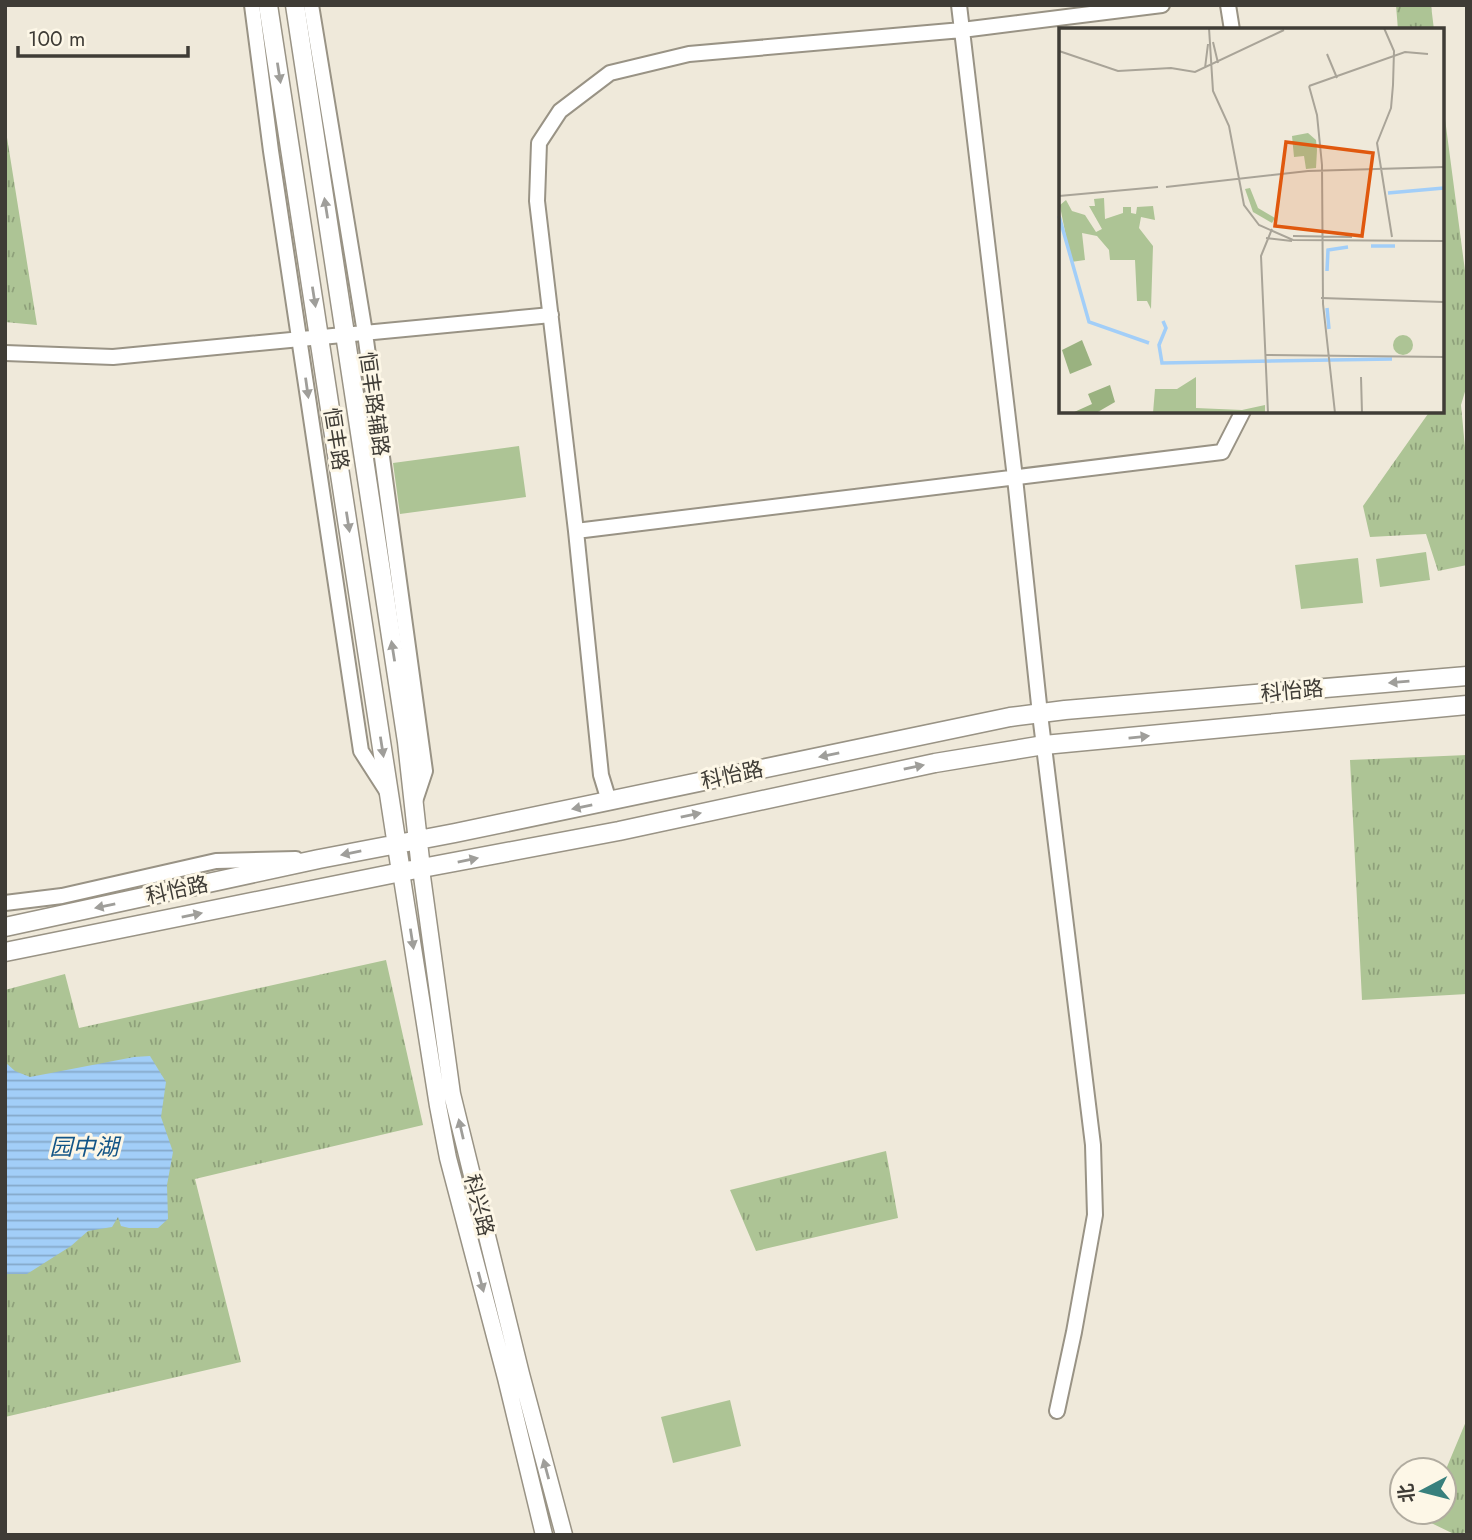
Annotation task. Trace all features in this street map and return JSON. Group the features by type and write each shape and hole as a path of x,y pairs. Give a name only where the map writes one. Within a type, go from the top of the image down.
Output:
{"main road":[{"name":"恒丰路","path":"268,5 401,872"},
{"name":"恒丰路","path":"295,5 414,802 421,869"},
{"name":"科怡路","path":"5,927 319,859 997,720 1467,676"},
{"name":"科怡路","path":"5,952 619,831 935,763 1044,745 1467,705"},
{"name":"科兴路","path":"421,869 452,1094 564,1535"},
{"name":"科兴路","path":"401,872 438,1106 449,1158 544,1535"}],"street":[{"path":"252,5 361,751 389,795"},
{"name":"恒丰路辅路","path":"311,5 365,333 425,771 414,802"},
{"path":"959,5 1040,714 1093,1145 1095,1215 1074,1332 1056,1411"},
{"path":"609,801 601,775 576,531 537,201 539,143 560,111 610,73 689,54 962,30 1162,5"},
{"path":"1228,5 1232,28"},
{"path":"5,353 113,357 551,315"},
{"path":"576,531 1222,452 1241,413"},
{"path":"5,904 62,896 216,861 319,859"}],"green space":[{"path":"1396,5 1431,5 1434,28 1398,28"},
{"path":"1444,111 1467,286 1467,385 1461,405 1467,469 1467,565 1438,571 1426,534 1370,537 1363,506 1429,413 1444,413"},
{"path":"5,125 37,325 5,322"},
{"path":"519,446 526,497 400,514 393,463"},
{"path":"1426,552 1430,580 1380,587 1376,559"},
{"path":"1358,558 1363,603 1301,609 1295,565"},
{"path":"1467,755 1467,994 1362,1000 1350,760"},
{"path":"386,960 423,1125 195,1179 241,1362 5,1417 5,990 65,974 79,1028"},
{"path":"886,1151 898,1218 756,1251 730,1190"},
{"path":"730,1400 741,1446 673,1463 661,1417"},
{"path":"1467,1419 1467,1532 1456,1535 1437,1526 1458,1526 1458,1456 1452,1456"}],"water":[{"name":"园中湖","path":"150,1056 166,1082 161,1117 173,1152 167,1185 168,1219 158,1228 129,1228 121,1226 118,1217 112,1227 88,1231 71,1246 27,1274 5,1274 5,1062 15,1071 30,1077"}]}
